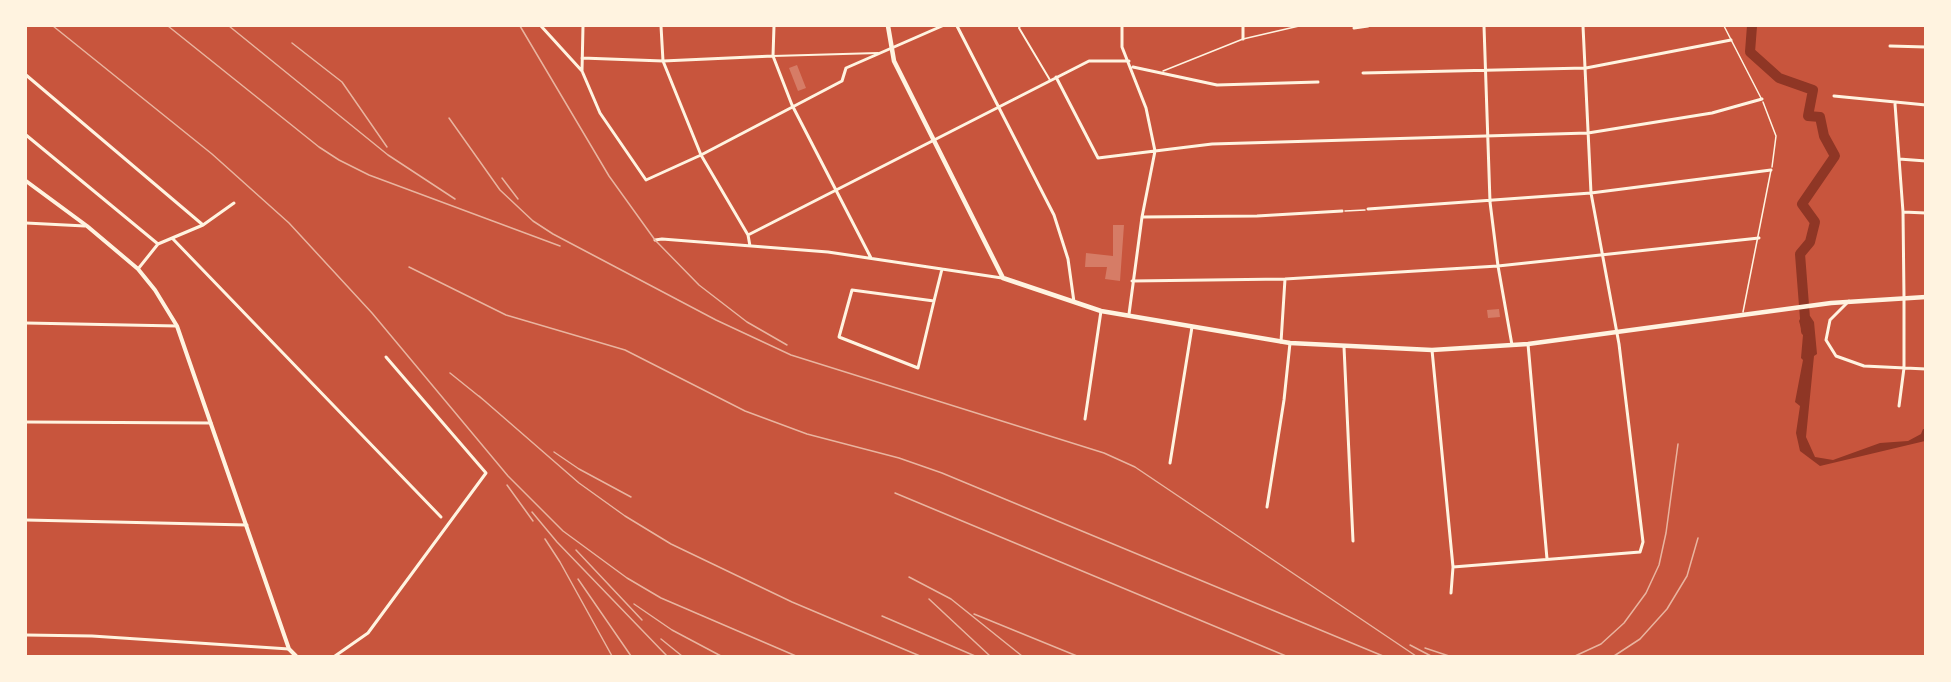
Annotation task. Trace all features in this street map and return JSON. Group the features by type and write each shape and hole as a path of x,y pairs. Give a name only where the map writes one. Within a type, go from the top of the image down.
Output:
{"main road":[{"path":"888,26 891,50 933,142 1003,278 1101,311 1281,342 1432,350 1528,344 1615,330 1742,316 1831,303 1926,297"}],"street":[{"path":"541,26 582,71 600,113 646,180 701,155 792,105 842,81 846,68 942,26"},
{"path":"582,71 583,26"},
{"path":"662,26 663,61 701,155 748,235 750,246"},
{"path":"774,26 773,56 792,105 872,258"},
{"path":"957,26 1054,215 1068,259 1074,302"},
{"path":"1020,26 1019,28 1050,80"},
{"path":"1122,26 1122,47 1132,66 1146,108 1155,151 1142,217 1128,314"},
{"path":"1243,26 1243,39"},
{"path":"1354,28 1368,26"},
{"path":"1484,26 1490,202 1498,266 1512,345"},
{"path":"1453,567 1640,552 1643,542 1615,330 1592,193 1583,26"},
{"path":"1363,73 1586,68 1731,40"},
{"path":"1890,45 1926,46"},
{"path":"582,58 663,61 881,53"},
{"path":"748,235 1089,61 1129,61"},
{"path":"1132,66 1163,71 1217,85 1318,82"},
{"path":"26,75 202,225"},
{"path":"1056,77 1098,158 1212,144 1588,133 1712,113 1762,99"},
{"path":"1834,96 1895,104 1926,105"},
{"path":"1895,104 1903,212 1904,368 1899,406"},
{"path":"26,135 158,244"},
{"path":"1899,159 1926,161"},
{"path":"1368,209 1592,193 1771,170"},
{"path":"26,181 87,226 138,269 155,290 177,326 289,649 296,657"},
{"path":"138,269 158,244 202,225 234,203"},
{"path":"1142,217 1257,216 1342,211"},
{"path":"1903,212 1926,213"},
{"path":"26,223 87,226"},
{"path":"172,238 441,517"},
{"path":"1132,281 1285,279 1498,266 1759,238"},
{"path":"656,240 750,246 872,258 1003,278"},
{"path":"934,301 852,290 839,337 918,368 942,269"},
{"path":"1281,342 1285,279"},
{"path":"1849,301 1830,320 1826,340 1836,356 1864,366 1926,369"},
{"path":"1084,419 1101,311"},
{"path":"26,323 177,326"},
{"path":"1170,463 1192,326"},
{"path":"1267,507 1284,400 1290,343"},
{"path":"1528,344 1547,559"},
{"path":"1344,347 1353,541"},
{"path":"1432,350 1453,567 1451,593"},
{"path":"335,657 368,633 486,473 386,357"},
{"path":"26,422 210,423"},
{"path":"26,520 246,525"},
{"path":"26,635 92,636 289,649"}],"lane":[{"path":"1163,71 1243,39 1299,26"},
{"path":"1724,26 1762,99"},
{"path":"1742,316 1771,170"}],"path":[{"path":"1762,99 1776,136 1771,170"},
{"path":"1342,211 1368,209"}],"shaded area":[{"path":"1810,316 1814,322 1817,354 1814,356 1806,437 1815,457 1833,460 1880,443 1908,441 1921,434 1923,429 1925,429 1925,441 1820,466 1800,451 1796,433 1800,406 1795,402 1803,360 1801,358 1803,335 1799,321 1801,317"}],"building":[{"path":"797,65 806,88 798,91 789,68"},
{"path":"1113,225 1124,225 1120,281 1105,279 1107,267 1085,267 1086,253 1113,256"},
{"path":"1499,309 1500,317 1488,318 1487,310"}],"waterway":[{"path":"1752,26 1750,52 1779,78 1813,90 1808,116 1820,117 1824,136 1835,156 1802,204 1815,222 1810,242 1800,254 1806,331"}],"railway":[{"path":"53,26 212,154 289,223 372,313 508,476 563,531 627,578 661,598 796,656"},
{"path":"168,26 319,147 339,160 369,175 560,246"},
{"path":"229,26 388,155 455,199"},
{"path":"520,26 609,176 655,240 699,285 747,322 787,345"},
{"path":"292,43 342,82 387,147"},
{"path":"449,118 500,190 533,221 553,234 716,320 791,355 1104,453 1135,467 1416,656"},
{"path":"502,178 518,199"},
{"path":"409,267 506,315 625,350 745,411 807,434 899,458 942,473 1383,656"},
{"path":"450,373 486,402"},
{"path":"479,396 579,483 625,516 671,544 792,602 920,656"},
{"path":"1575,656 1601,644 1624,623 1646,593 1659,565 1666,533 1678,444"},
{"path":"554,452 579,469 631,497"},
{"path":"507,485 533,521"},
{"path":"895,493 1286,656"},
{"path":"532,512 557,542 667,656"},
{"path":"1614,656 1640,639 1667,609 1687,576 1698,538"},
{"path":"545,539 612,656"},
{"path":"576,550 642,620"},
{"path":"909,577 951,599 1022,656"},
{"path":"578,579 631,656"},
{"path":"929,599 990,656"},
{"path":"634,604 672,630 721,656"},
{"path":"974,614 1077,656"},
{"path":"882,616 975,656"},
{"path":"661,639 682,656"},
{"path":"1410,645 1431,656"},
{"path":"1425,648 1449,656"}]}
